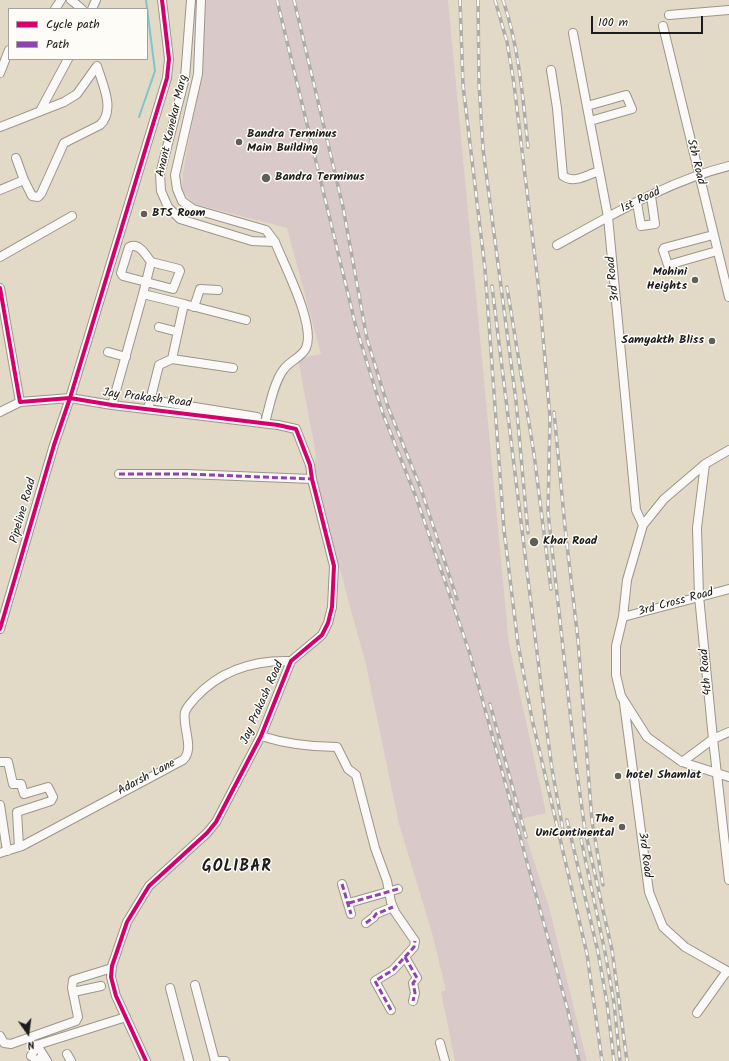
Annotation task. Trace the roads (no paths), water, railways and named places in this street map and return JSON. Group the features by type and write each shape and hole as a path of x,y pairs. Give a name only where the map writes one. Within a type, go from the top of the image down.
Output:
{"street":[{"path":"70,0 81,8"},
{"name":"Pipeline Road","path":"0,629 54,445 70,398 168,73 169,59 162,0"},
{"name":"Anant Kanekar Marg","path":"190,0 185,78 160,174 161,191 168,207 180,219 252,241 275,242"},
{"name":"Anant Kanekar Marg","path":"202,0 198,74 175,175 177,189 182,201 193,209 266,230 275,242 304,314 309,335 305,350 285,367 279,375 265,423"},
{"path":"669,15 729,10"},
{"name":"5th Road","path":"662,26 729,297"},
{"name":"3rd Road","path":"573,33 608,217 636,510 643,525"},
{"path":"0,73 8,53"},
{"path":"40,111 67,60"},
{"path":"0,127 64,102 77,94 96,63"},
{"path":"16,158 32,196 38,197 41,194 64,143 100,125 105,120 107,103 96,63"},
{"path":"551,70 558,108 563,176 569,180 574,180 599,171"},
{"path":"587,106 626,95 632,109 590,121"},
{"name":"1st Road","path":"557,245 608,217 637,203 650,199 698,174 729,166"},
{"path":"0,190 24,180"},
{"path":"637,203 643,227 656,224 650,199"},
{"path":"0,257 72,216"},
{"path":"713,235 664,248 663,250 668,265 717,251"},
{"path":"132,245 138,246 151,262 179,269 180,271 174,289 146,283 122,275 129,247 132,245"},
{"path":"112,405 151,262"},
{"path":"0,288 3,321 20,402 0,412"},
{"path":"194,307 200,289 218,290"},
{"path":"143,294 246,320"},
{"path":"172,359 184,304"},
{"path":"160,327 178,332"},
{"path":"108,352 126,357"},
{"path":"148,409 159,365 172,359 233,368"},
{"name":"Jay Prakash Road","path":"20,402 70,398 112,405 265,423 293,428 298,432 310,464 312,479 334,566 332,607 328,623 322,634 291,661 260,736 216,822 207,833 149,886 127,922 112,968 111,977 116,996 146,1061"},
{"path":"151,400 258,417"},
{"path":"729,450 705,464 664,499 643,525 628,580 623,617 616,646 616,675 621,696 647,737 682,762 729,777"},
{"name":"4th Road","path":"705,464 697,528 699,596 729,880"},
{"path":"119,474 188,474 312,479"},
{"name":"3rd Cross Road","path":"623,617 729,589"},
{"name":"Adarsh Lane","path":"2,851 19,847 183,760 187,756 188,750 185,716 187,707 201,692 218,678 249,664 272,660 291,661"},
{"name":"3rd Road","path":"624,700 649,892 663,927 685,947 728,972"},
{"path":"682,762 713,739 729,732"},
{"path":"260,736 280,742 298,745 337,747 340,750 348,769 356,775 375,848 393,907 415,941 414,947 393,970 375,982 392,1010"},
{"path":"0,762 8,762 13,784 21,784 24,794 48,787 53,797 51,800 17,812 19,847"},
{"path":"0,805 2,851"},
{"path":"342,884 349,902 351,914"},
{"path":"349,902 398,890"},
{"path":"366,922 376,914 393,907"},
{"path":"404,957 417,978 413,983 415,992 413,1001"},
{"path":"0,1036 4,1043 11,1044 76,1021 78,1017 72,983 75,978 112,968"},
{"path":"697,1013 728,972"},
{"path":"195,985 216,1061 225,1061"},
{"path":"73,992 101,986"},
{"path":"170,988 189,1061"},
{"path":"37,1045 126,1017"},
{"path":"440,1043 445,1061"},
{"path":"37,1045 45,1058"},
{"path":"37,1045 33,1058 45,1058"}],"waterway":[{"path":"146,0 147,8"},
{"path":"139,117 155,71 148,16"}],"railway":[{"path":"277,0 356,327 383,414 416,497 469,651 568,1011 579,1061"},
{"path":"294,0 343,207 367,339 388,407 421,489 457,599"},
{"path":"460,0 463,85 485,269 504,530 518,644 532,719 587,954 602,1061"},
{"path":"478,0 479,83 483,149 516,401 528,533"},
{"path":"495,0 507,42 514,84 539,291 550,417 548,512 576,766 585,830 612,950 627,1061"},
{"path":"503,0 517,54 528,147"},
{"path":"492,286 545,717 552,769 563,830"},
{"path":"507,287 534,454 551,589"},
{"path":"554,412 578,640 592,821 603,885"},
{"path":"490,704 526,837"},
{"path":"567,820 598,952 607,1003 614,1061"},
{"path":"581,839 605,952 614,1003 620,1061"}],"place":[{"name":"Bandra Terminus Main Building","path":"239,142"},
{"name":"Bandra Terminus","path":"266,178"},
{"name":"BTS Room","path":"144,214"},
{"name":"Mohini Heights","path":"695,280"},
{"name":"Samyakth Bliss","path":"712,341"},
{"name":"Khar Road","path":"534,542"},
{"name":"hotel Shamlat","path":"618,776"},
{"name":"The UniContinental","path":"622,827"}],"district":[{"name":"GOLIBAR","path":"237,868"}]}
